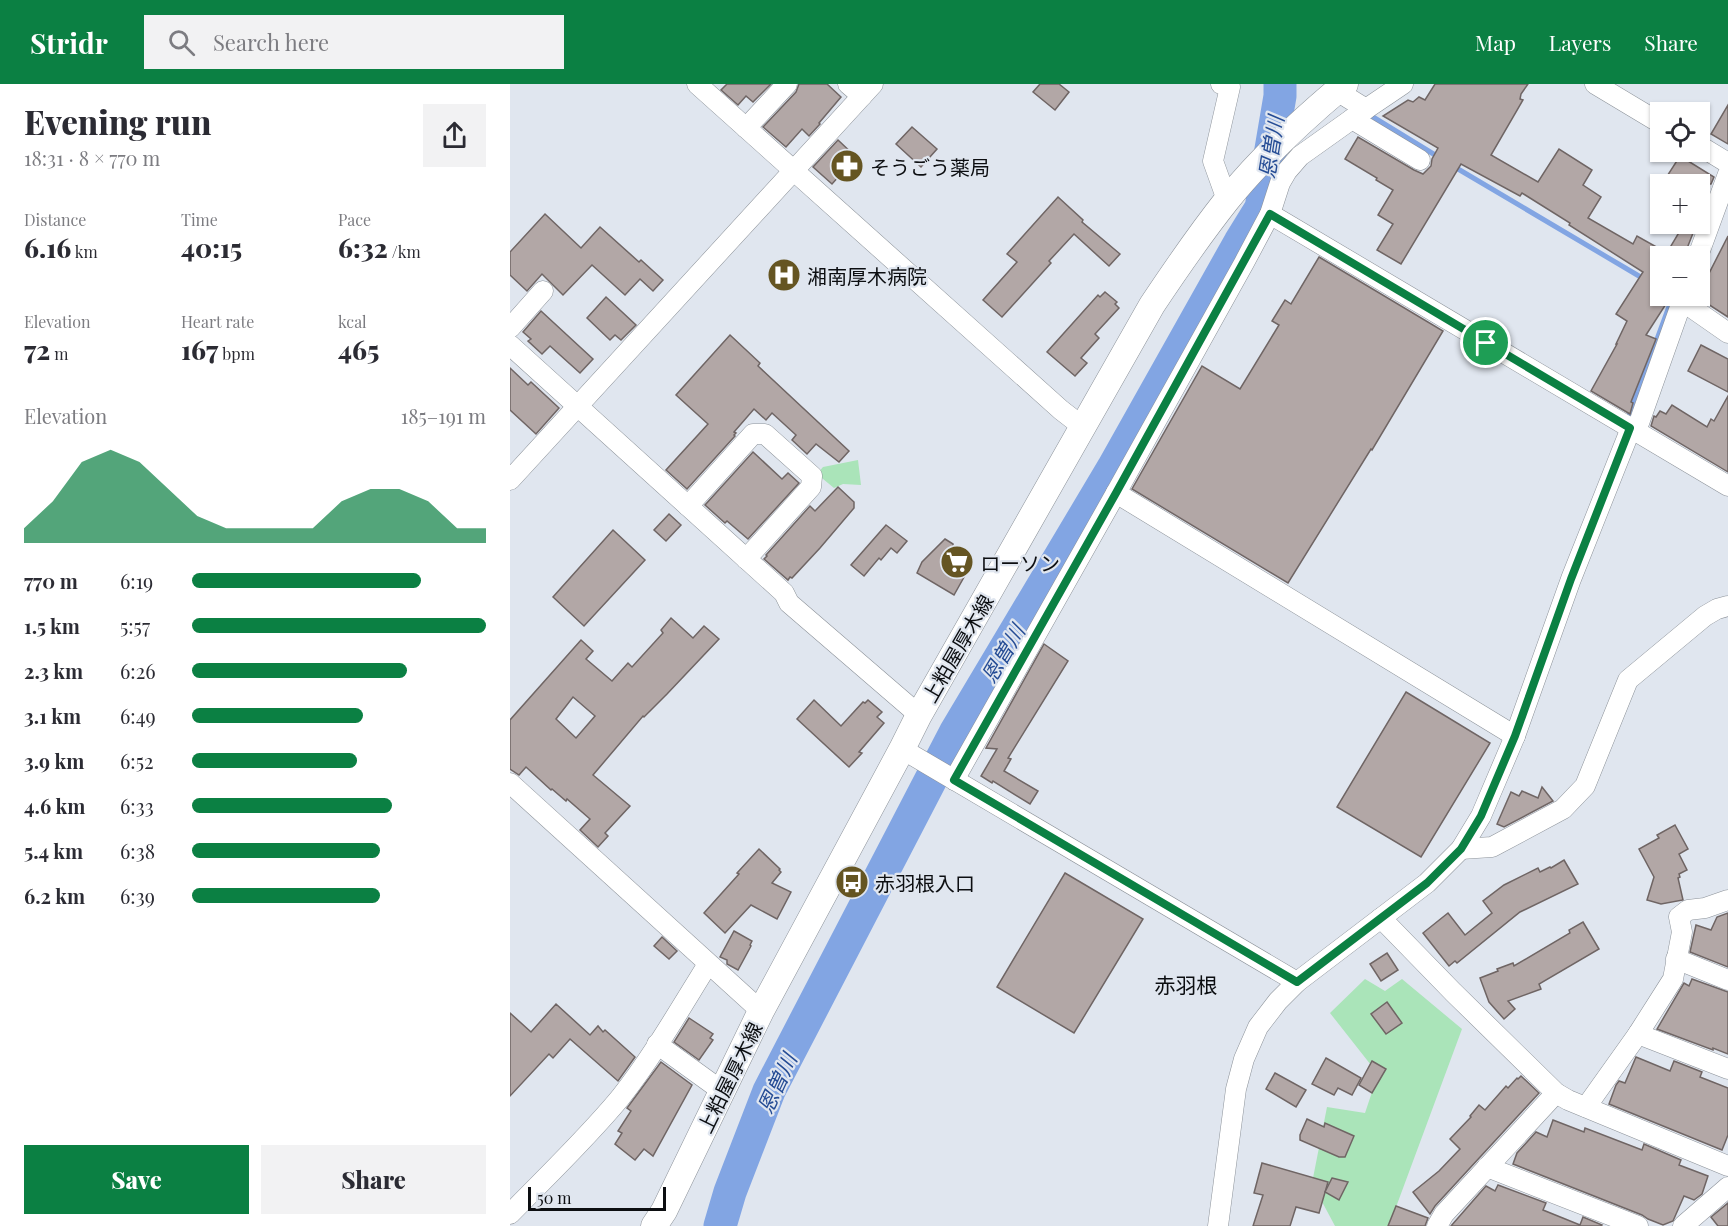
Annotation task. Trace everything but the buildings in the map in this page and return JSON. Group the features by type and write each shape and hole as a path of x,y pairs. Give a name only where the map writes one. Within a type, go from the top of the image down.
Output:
{"main road":[{"name":"上粕屋厚木線","path":"654,1226 664,1211 761,1011 911,754 918,715 1152,305 1227,200 1294,130 1341,87"}],"street":[{"path":"697,84 1060,410 1083,427"},
{"path":"746,128 787,84"},
{"path":"1221,84 1230,87 1214,161 1227,200"},
{"path":"952,779 1116,493 1270,214 1280,183 1287,171 1300,156 1403,84"},
{"path":"1595,84 1650,117"},
{"path":"1341,87 1359,114 1420,160"},
{"path":"510,480 794,170 861,88"},
{"path":"1710,152 1728,164"},
{"path":"1702,246 1728,174"},
{"path":"1270,214 1728,486"},
{"path":"510,328 543,291"},
{"path":"1218,1226 1236,1089 1244,1059 1258,1028 1278,1001 1297,982 1427,883 1461,849 1481,816 1515,736 1571,579 1630,428 1639,423 1680,306"},
{"path":"1693,306 1728,333"},
{"path":"510,345 784,593 789,603 918,715"},
{"path":"688,506 753,434 765,434 812,476 811,487 746,559"},
{"path":"1116,493 1515,736"},
{"path":"1461,849 1492,848 1563,809 1584,786 1628,680 1705,616 1728,606"},
{"path":"911,754 1297,982"},
{"path":"510,783 761,1011"},
{"path":"1586,1107 1638,1034 1673,979 1682,932 1679,917 1688,910 1705,908 1728,900"},
{"path":"1381,918 1556,1093 1728,1166"},
{"path":"1676,959 1728,980"},
{"path":"518,1226 510,1216 613,1106 657,1044 708,964"},
{"path":"1638,1034 1728,1070"},
{"path":"657,1044 722,1091"},
{"path":"1437,1226 1444,1214 1556,1093"},
{"path":"1487,1167 1638,1226"},
{"path":"1683,1226 1728,1187"}],"green space":[{"path":"858,460 861,485 843,484 834,488 817,474 823,467"},
{"path":"1365,979 1385,991 1402,979 1462,1029 1389,1226 1335,1226 1312,1183 1327,1107 1365,1113 1378,1074 1330,1013"}],"waterway":[{"name":"恩曽川","path":"720,1226 730,1192 769,1091 955,733 1113,468 1261,208 1280,96 1280,84"},
{"path":"1373,117 1440,158"},
{"path":"1453,166 1644,279"},
{"path":"1629,415 1669,306"}],"place":[{"name":"そうごう薬局","path":"847,166"},
{"name":"湘南厚木病院","path":"784,275"},
{"name":"ローソン","path":"957,562"},
{"name":"赤羽根入口","path":"852,882"}],"district":[{"name":"赤羽根","path":"1186,984"}],"route":[{"path":"1270,214 1486,343 1630,428 1571,579 1515,736 1481,816 1461,849 1427,883 1297,982 954,780 1270,214"}]}
